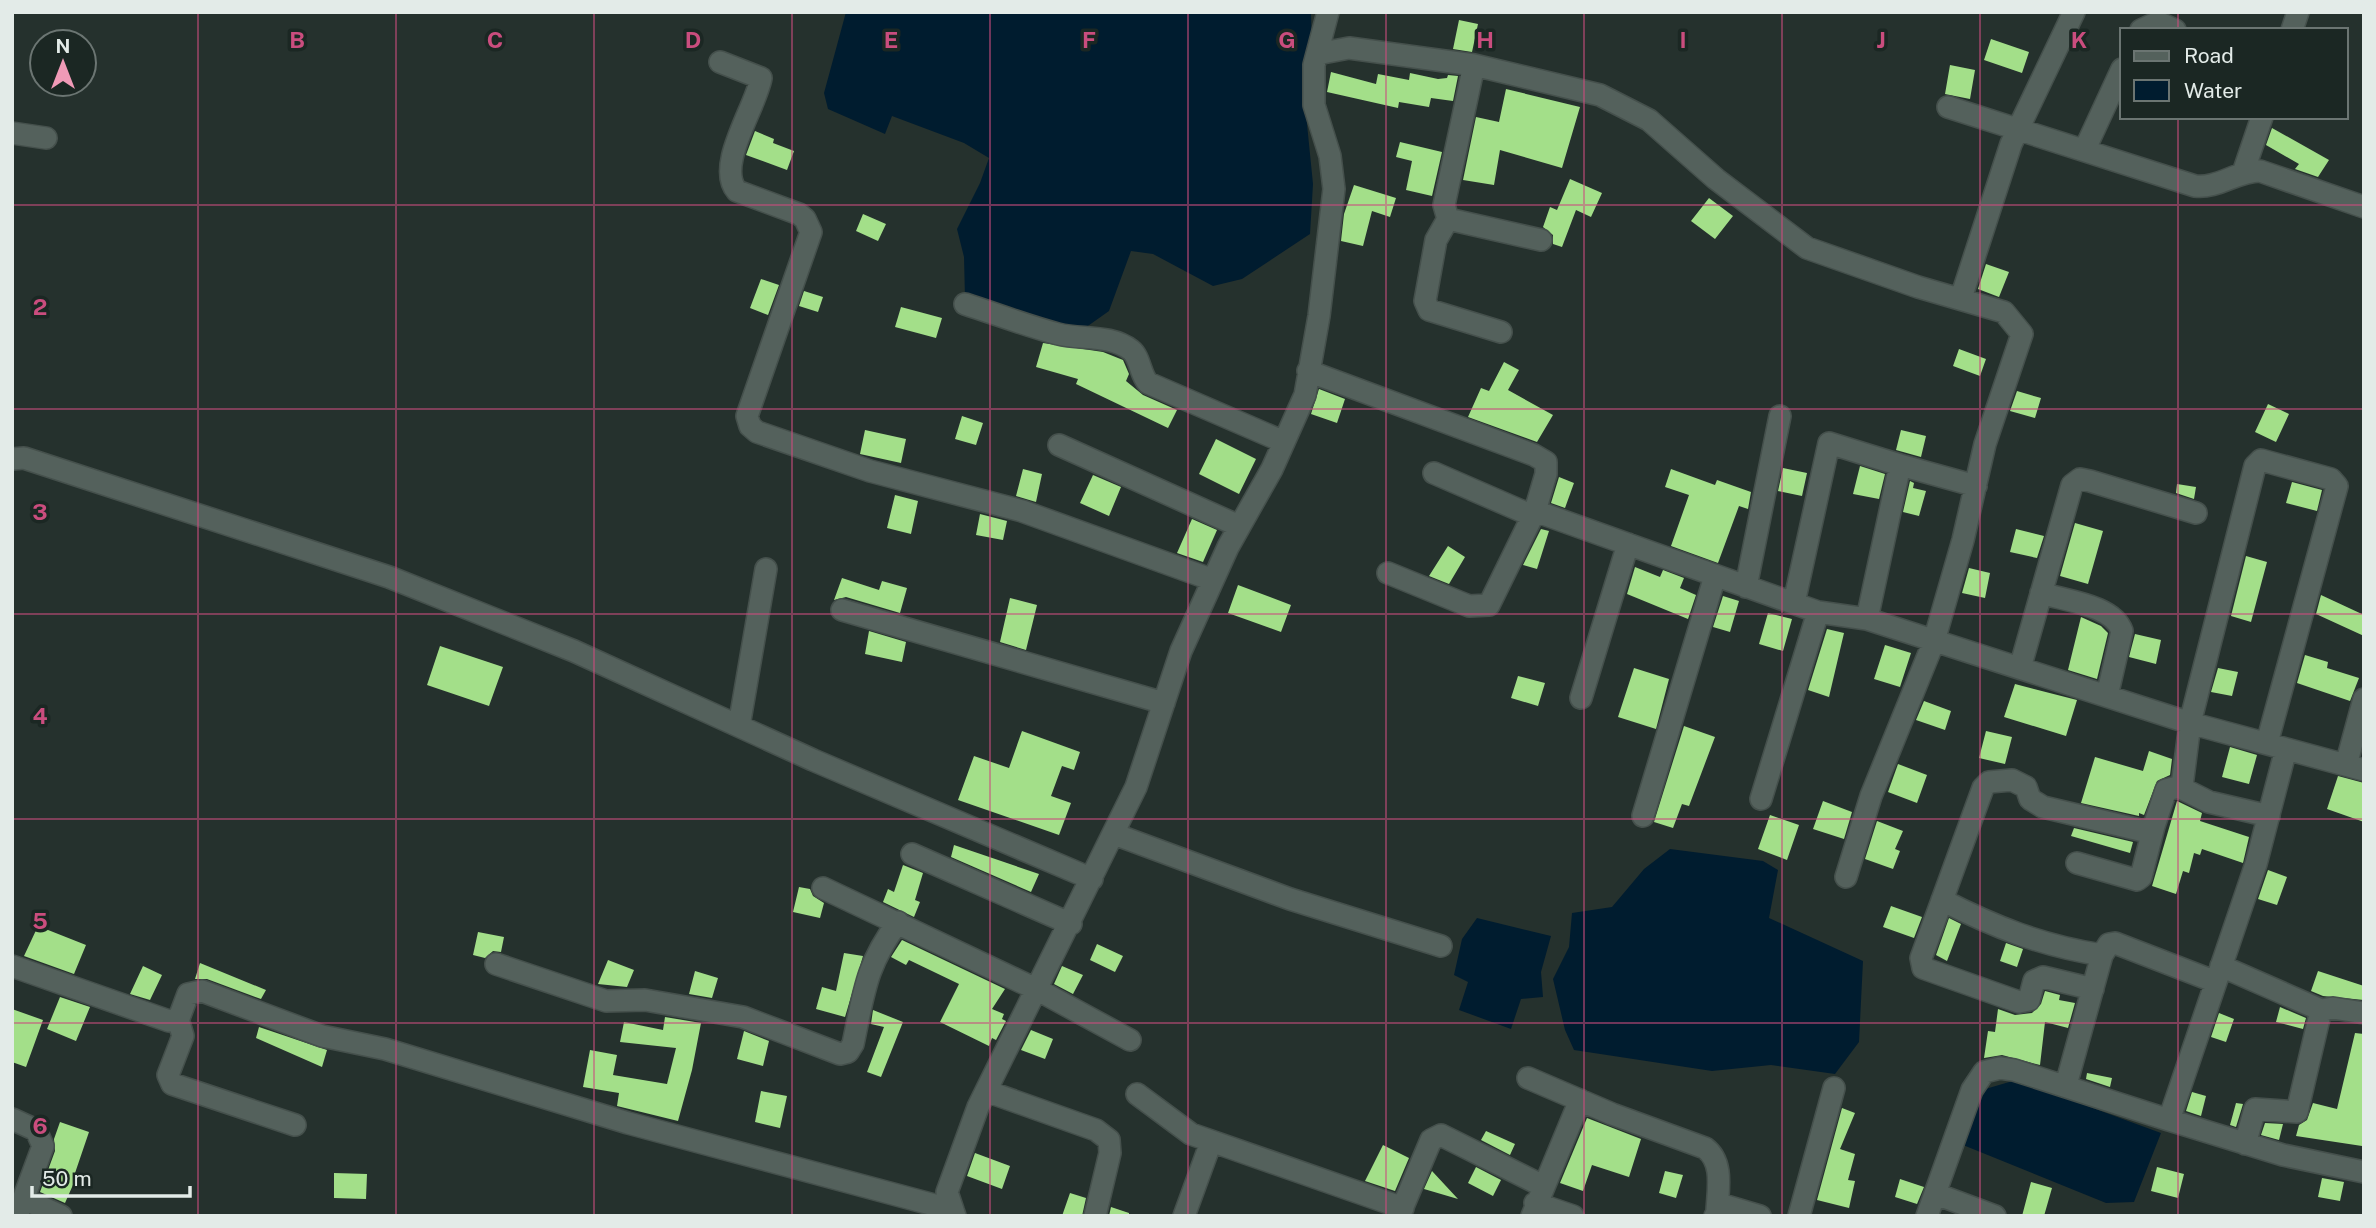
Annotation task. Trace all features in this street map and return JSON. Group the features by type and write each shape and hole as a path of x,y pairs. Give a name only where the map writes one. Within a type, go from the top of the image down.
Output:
{"street":[{"path":"954,1213 947,1192 986,1091 1071,924 1136,787 1181,651 1213,580 1284,442 1304,395 1319,316 1334,189 1330,156 1314,105 1314,65 1328,12"},
{"path":"1961,298 2018,128 2074,12"},
{"path":"2145,28 2158,22 2171,28"},
{"path":"1317,54 1349,48 1474,65 1600,95 1649,120 1716,179 1807,248 1918,287 2004,312 2022,334 1985,444 1934,641 1871,796 1846,877"},
{"path":"720,62 761,78 733,152 730,178 733,186 737,191 799,214 805,219 811,232 747,416 750,426 757,432 870,471 1022,511 1213,580"},
{"path":"1474,65 1444,205 1448,219 1436,240 1425,301 1429,310 1501,332"},
{"path":"2085,149 2120,73"},
{"path":"1948,107 2195,186 2208,186 2243,173 2269,173 2364,207"},
{"path":"2243,173 2261,119"},
{"path":"12,133 46,138"},
{"path":"1448,219 1541,240"},
{"path":"965,304 1058,334 1101,338 1121,346 1136,357 1142,376 1148,383 1284,442"},
{"path":"1308,371 1534,455 1546,462 1547,468 1534,514 1489,605 1469,606 1388,573"},
{"path":"1746,587 1780,416"},
{"path":"1794,603 1829,443 1976,486"},
{"path":"1059,445 1240,526"},
{"path":"12,459 24,458 389,577 574,651 739,726 1092,879"},
{"path":"2169,1120 2256,864 2269,816 2277,746 2337,486 2331,479 2268,460 2261,460 2255,466 2190,723 2181,788"},
{"path":"1867,619 1900,465"},
{"path":"1434,473 1534,514 1628,544 1818,612 1867,619 2190,723 2355,767 2364,699"},
{"path":"2021,668 2068,494 2080,479 2196,513"},
{"path":"1581,698 1628,544"},
{"path":"739,726 766,569"},
{"path":"1643,816 1716,576"},
{"path":"2041,593 2108,613 2118,621 2122,631 2107,696"},
{"path":"842,610 1164,703"},
{"path":"1761,799 1818,612"},
{"path":"2093,989 2043,976 2034,981 2029,1000 2019,1002 1923,968 1921,958 1983,788 1997,779 2012,780 2026,787 2030,799 2043,807 2144,831 2154,826"},
{"path":"2077,863 2137,880 2141,877 2166,790 2181,788 2208,802 2269,816"},
{"path":"1114,834 1290,899 1441,946"},
{"path":"912,854 1071,924"},
{"path":"823,888 1038,990 1130,1040"},
{"path":"1942,900 1996,928 2031,940 2102,955"},
{"path":"496,964 606,1001 645,1000 743,1017 840,1054 848,1052 853,1044 865,985 877,950 898,922"},
{"path":"2066,1085 2104,947 2115,943 2218,974 2321,1010 2333,1008 2364,1013"},
{"path":"12,966 169,1021 178,1018"},
{"path":"295,1125 172,1084 168,1076 183,1036 178,1018 188,994 202,991 321,1036 385,1049 614,1119 954,1213"},
{"path":"2245,1143 2255,1109 2297,1112 2321,1010"},
{"path":"1927,1216 1972,1090 1984,1072 2000,1068 2066,1085 2283,1155 2364,1172"},
{"path":"1528,1078 1704,1148 1713,1154 1719,1174 1716,1213"},
{"path":"1799,1216 1834,1088"},
{"path":"986,1091 1096,1130 1109,1140 1110,1153 1095,1216"},
{"path":"1137,1094 1177,1125 1211,1142 1401,1212 1431,1140 1441,1135 1536,1201 1573,1216"},
{"path":"1536,1201 1580,1100"},
{"path":"12,1119 36,1130 43,1139 42,1154 20,1207 61,1216"},
{"path":"1184,1216 1211,1142"},
{"path":"1936,1194 1995,1216"},
{"path":"1716,1213 1723,1205 1734,1206 1760,1216"}],"water":[{"path":"846,12 1311,12 1312,56 1304,94 1313,184 1310,234 1242,279 1213,286 1153,254 1131,251 1109,311 1085,328 1064,332 965,298 964,257 957,229 989,158 964,143 892,116 885,134 828,109 824,93"},
{"path":"1670,849 1763,861 1778,870 1769,918 1863,961 1859,1042 1835,1074 1771,1065 1712,1071 1574,1050 1565,1030 1553,979 1569,947 1572,913 1612,907 1644,869"},
{"path":"1477,918 1551,936 1541,972 1543,997 1521,999 1511,1029 1459,1010 1468,982 1454,975 1462,939"},
{"path":"2016,1080 2161,1133 2134,1202 2106,1203 1963,1145 1982,1090"}],"building":[{"path":"1459,20 1478,24 1472,52 1453,49"},
{"path":"1991,39 2029,52 2022,73 1984,60"},
{"path":"1950,65 1975,70 1970,99 1945,94"},
{"path":"1331,72 1376,84 1378,74 1409,80 1410,73 1438,79 1447,78 1448,75 1458,76 1453,101 1431,98 1429,107 1399,102 1398,108 1327,92"},
{"path":"1506,89 1580,107 1562,168 1500,150 1494,185 1463,180 1476,117 1499,122"},
{"path":"2272,128 2329,160 2318,177 2295,169 2299,164 2266,145"},
{"path":"755,131 774,139 773,143 794,151 787,170 746,155"},
{"path":"1400,142 1442,152 1432,196 1406,190 1412,161 1396,157"},
{"path":"1570,179 1602,193 1591,217 1576,210 1562,247 1553,244 1553,235 1543,227 1550,207 1557,210"},
{"path":"1354,185 1396,198 1390,217 1372,211 1363,246 1341,241 1344,214"},
{"path":"1709,198 1733,216 1715,239 1691,221"},
{"path":"863,214 886,224 878,241 856,231"},
{"path":"1986,264 2009,272 1999,297 1978,289"},
{"path":"761,279 779,285 768,315 750,308"},
{"path":"804,291 823,297 818,312 799,306"},
{"path":"901,307 942,318 936,338 895,327"},
{"path":"1043,343 1103,352 1123,360 1129,374 1126,381 1143,395 1177,410 1168,428 1076,384 1078,379 1036,367"},
{"path":"1959,349 1986,359 1980,376 1953,366"},
{"path":"1504,362 1519,370 1508,390 1553,415 1537,442 1468,417 1481,388 1489,391"},
{"path":"1319,389 1345,399 1337,423 1311,414"},
{"path":"2017,391 2041,398 2035,418 2010,411"},
{"path":"2268,404 2289,414 2276,442 2255,432"},
{"path":"962,416 983,423 976,445 955,439"},
{"path":"865,430 906,439 901,463 860,454"},
{"path":"1901,430 1926,436 1921,457 1896,450"},
{"path":"1216,439 1256,459 1239,494 1199,474"},
{"path":"1860,466 1885,474 1879,499 1853,494"},
{"path":"1783,468 1807,473 1802,496 1778,491"},
{"path":"1023,469 1042,474 1036,502 1016,496"},
{"path":"1671,469 1715,485 1717,480 1751,492 1748,509 1739,506 1718,563 1671,546 1689,495 1665,487"},
{"path":"1093,475 1121,487 1109,516 1080,503"},
{"path":"1559,477 1574,483 1565,508 1551,503"},
{"path":"1910,481 1914,483 1913,488 1926,491 1919,516 1903,512"},
{"path":"2292,482 2322,490 2317,511 2286,503"},
{"path":"2177,484 2196,487 2194,499 2176,493"},
{"path":"895,495 918,501 911,534 887,528"},
{"path":"980,514 1007,521 1003,540 976,535"},
{"path":"1192,519 1217,530 1203,562 1177,553"},
{"path":"2075,523 2103,531 2088,584 2060,576"},
{"path":"1541,529 1549,531 1537,569 1523,565"},
{"path":"2016,529 2044,536 2037,558 2010,552"},
{"path":"1448,546 1465,557 1449,584 1429,576"},
{"path":"2246,556 2267,562 2251,622 2231,616"},
{"path":"1635,567 1660,577 1663,570 1684,578 1680,588 1696,595 1688,619 1627,594"},
{"path":"1969,568 1990,573 1985,598 1962,593"},
{"path":"842,578 879,590 882,581 907,588 900,613 846,597 834,600"},
{"path":"1238,585 1291,605 1281,632 1228,613"},
{"path":"2321,595 2364,615 2364,636 2316,614"},
{"path":"1723,596 1739,601 1730,632 1713,627"},
{"path":"1010,598 1037,605 1026,650 1000,642"},
{"path":"1768,613 1792,619 1783,651 1759,644"},
{"path":"2081,617 2101,626 2108,633 2097,679 2068,670"},
{"path":"1827,629 1844,633 1829,697 1808,690"},
{"path":"869,631 906,642 902,662 865,654"},
{"path":"2135,634 2161,640 2156,664 2129,657"},
{"path":"1885,645 1911,653 1900,687 1874,679"},
{"path":"440,646 503,667 489,706 427,685"},
{"path":"2305,655 2328,662 2327,668 2359,678 2350,701 2297,683"},
{"path":"1634,668 1669,679 1656,729 1618,717"},
{"path":"2218,668 2238,672 2232,696 2211,692"},
{"path":"1518,676 1545,683 1538,706 1511,698"},
{"path":"2015,684 2077,700 2066,736 2004,717"},
{"path":"1924,701 1951,711 1945,730 1916,720"},
{"path":"1684,726 1715,737 1689,806 1682,804 1673,828 1654,822"},
{"path":"1022,731 1080,752 1074,770 1062,766 1051,796 1071,803 1059,835 958,800 974,756 1009,768"},
{"path":"1986,731 2012,737 2005,764 1979,758"},
{"path":"2230,747 2257,755 2249,784 2222,777"},
{"path":"2149,751 2172,759 2170,775 2157,781 2144,815 2081,803 2095,757 2143,771"},
{"path":"1898,764 1927,775 1917,803 1888,792"},
{"path":"2338,776 2364,783 2364,822 2327,809"},
{"path":"1823,801 1852,812 1844,839 1813,829"},
{"path":"2177,801 2202,813 2200,821 2249,837 2243,863 2202,849 2200,855 2194,853 2189,873 2183,871 2176,894 2152,886"},
{"path":"1770,815 1799,825 1787,860 1758,849"},
{"path":"1877,821 1903,831 1895,849 1900,851 1893,869 1865,859"},
{"path":"2074,828 2133,842 2130,853 2071,836"},
{"path":"954,845 1039,874 1031,892 951,857"},
{"path":"903,865 923,873 915,900 920,902 914,917 883,902 888,889 894,892"},
{"path":"2268,870 2287,877 2277,905 2258,899"},
{"path":"799,887 810,889 813,896 824,903 820,918 793,912"},
{"path":"1891,906 1922,917 1914,938 1883,927"},
{"path":"1949,918 1961,924 1947,961 1936,955"},
{"path":"38,926 86,945 74,974 24,956"},
{"path":"478,932 504,937 501,952 493,951 485,958 473,955"},
{"path":"902,940 1005,989 992,1009 1004,1014 1002,1019 1006,1021 996,1040 992,1038 989,1046 940,1022 959,984 909,960 906,965 891,957"},
{"path":"2006,943 2023,949 2017,967 2000,961"},
{"path":"1097,944 1123,956 1115,972 1090,960"},
{"path":"844,953 863,956 845,1017 816,1009 822,987 836,991"},
{"path":"608,960 634,970 627,987 598,984"},
{"path":"200,963 266,990 261,999 207,979 195,979"},
{"path":"143,966 162,975 150,1000 130,994"},
{"path":"1062,966 1083,975 1073,994 1054,984"},
{"path":"695,971 718,978 712,998 689,994"},
{"path":"2318,971 2364,986 2364,1000 2323,996 2311,991"},
{"path":"2045,991 2060,995 2059,1000 2075,1003 2068,1028 2045,1022 2040,1065 2002,1055 1984,1058 1988,1031 1995,1032 1998,1009 2015,1015 2032,1013 2041,1004"},
{"path":"60,997 90,1007 76,1041 47,1029"},
{"path":"2280,1007 2306,1018 2303,1029 2276,1022"},
{"path":"12,1009 43,1020 26,1067 12,1062"},
{"path":"873,1010 903,1022 881,1077 867,1072 884,1027 871,1024"},
{"path":"2219,1013 2234,1019 2226,1042 2211,1037"},
{"path":"665,1017 701,1023 678,1121 617,1106 619,1093 583,1087 590,1050 617,1055 613,1075 667,1084 676,1048 620,1042 624,1022 663,1030"},
{"path":"259,1027 327,1050 322,1067 256,1038"},
{"path":"1031,1030 1053,1039 1045,1059 1021,1050"},
{"path":"744,1031 769,1041 763,1066 737,1059"},
{"path":"2355,1033 2364,1034 2362,1146 2296,1136 2299,1125 2307,1120 2313,1103 2337,1109"},
{"path":"2087,1073 2112,1078 2110,1087 2086,1079"},
{"path":"761,1091 787,1096 780,1128 755,1122"},
{"path":"2192,1092 2206,1096 2201,1116 2186,1111"},
{"path":"2236,1103 2243,1104 2236,1127 2230,1125"},
{"path":"1842,1108 1855,1113 1840,1149 1855,1154 1848,1180 1855,1181 1849,1208 1817,1200"},
{"path":"1587,1118 1641,1139 1629,1177 1592,1165 1583,1191 1560,1183"},
{"path":"60,1122 89,1132 74,1176 76,1178 65,1203 40,1192 55,1151 54,1139"},
{"path":"2265,1123 2283,1124 2279,1140 2261,1135"},
{"path":"1486,1131 1515,1144 1510,1155 1481,1140"},
{"path":"1383,1145 1409,1158 1395,1191 1365,1181"},
{"path":"975,1153 1010,1166 1002,1189 967,1176"},
{"path":"1476,1167 1501,1180 1493,1196 1468,1183"},
{"path":"2157,1167 2184,1174 2178,1198 2151,1191"},
{"path":"1432,1171 1458,1199 1424,1189"},
{"path":"1665,1171 1683,1175 1676,1198 1659,1193"},
{"path":"334,1173 367,1174 366,1199 334,1198"},
{"path":"2322,1178 2344,1182 2340,1201 2318,1197"},
{"path":"1900,1179 1924,1187 1917,1204 1895,1197"},
{"path":"2031,1182 2052,1188 2044,1216 2022,1216"},
{"path":"1070,1193 1086,1198 1082,1216 1062,1216"},
{"path":"1111,1207 1129,1213 1129,1216 1109,1216"}]}
